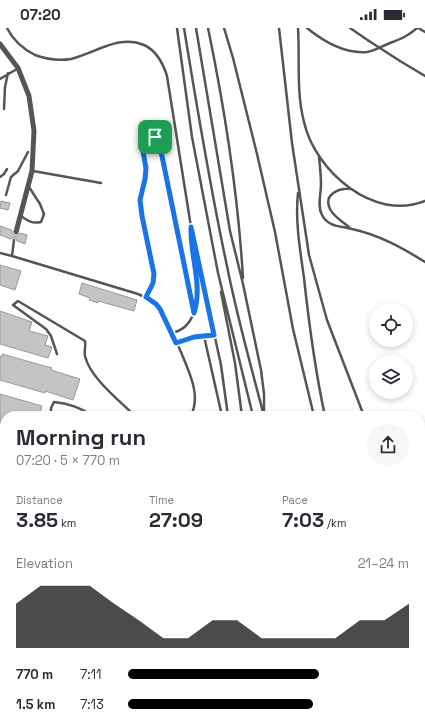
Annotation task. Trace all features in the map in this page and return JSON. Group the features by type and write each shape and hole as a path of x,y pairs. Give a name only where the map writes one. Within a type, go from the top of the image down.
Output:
{"street":[{"path":"0,44 18,68 29,96 34,131 32,171 16,232"}],"lane":[{"path":"7,28 16,41 26,50 48,59 71,59 111,44 128,41 147,46 158,56 167,76 191,227 221,365 227,411"},
{"path":"177,28 192,137 223,307 235,363 241,411"},
{"path":"184,28 213,199 240,325 263,411"},
{"path":"196,28 230,231 261,370 264,394 264,411"},
{"path":"208,28 228,135 240,239 243,284"},
{"path":"224,28 257,154 313,411"},
{"path":"279,28 298,189 309,255 327,320 362,411"},
{"path":"298,28 300,103 304,124 320,156 332,172 351,189 376,202 392,206 410,206 425,201"},
{"path":"307,28 336,46 361,52 374,50 402,39 417,28 425,32"},
{"path":"350,28 425,76"},
{"path":"0,78 18,68"},
{"path":"4,109 5,87 8,73"},
{"path":"146,297 153,283 154,274 140,200 146,168 142,146 144,140 149,135 155,137 162,156 194,313"},
{"path":"6,194 11,177 18,171 28,152"},
{"path":"320,156 320,205 322,215 328,222 333,225 351,228 382,238 403,248 425,262"},
{"path":"0,177 7,170"},
{"path":"32,171 101,183"},
{"path":"21,216 27,221 35,224 41,222 44,214 40,204 29,187"},
{"path":"351,189 343,188 334,192 329,201 333,214 351,228"},
{"path":"298,189 297,205 299,237 312,341 324,411"},
{"path":"172,333 183,329 188,324 194,313 198,295 190,240 191,227"},
{"path":"12,256 14,240"},
{"path":"0,253 146,297 156,304 172,333 189,372 194,390 195,407 193,411"},
{"path":"218,273 252,411"},
{"path":"57,354 51,336 46,329 13,305 18,301 85,341 86,348 84,354 91,371 130,411"},
{"path":"176,343 194,337 214,335"},
{"path":"204,336 221,411"},
{"path":"51,411 54,402 62,402 86,411"}],"building":[{"path":"1,201 10,203 8,210 0,208"},
{"path":"0,226 12,230 12,233 15,236 20,233 27,235 25,244 17,241 15,237 11,239 0,235"},
{"path":"0,265 21,271 15,290 0,285"},
{"path":"82,283 137,300 134,311 89,300 90,298 79,294"},
{"path":"0,311 32,322 29,331 48,336 45,345 52,347 48,358 0,344"},
{"path":"2,354 52,368 51,370 80,379 73,400 45,391 45,393 0,380 0,356 2,357"},
{"path":"0,394 42,406 40,411 0,411"}],"route":[{"path":"149,135 155,137 160,147 166,174 194,313 198,295 190,240 191,227 214,335 194,337 176,343 160,309 146,297 153,283 154,274 140,200 146,168 146,160 142,146 144,140 149,135"}]}
